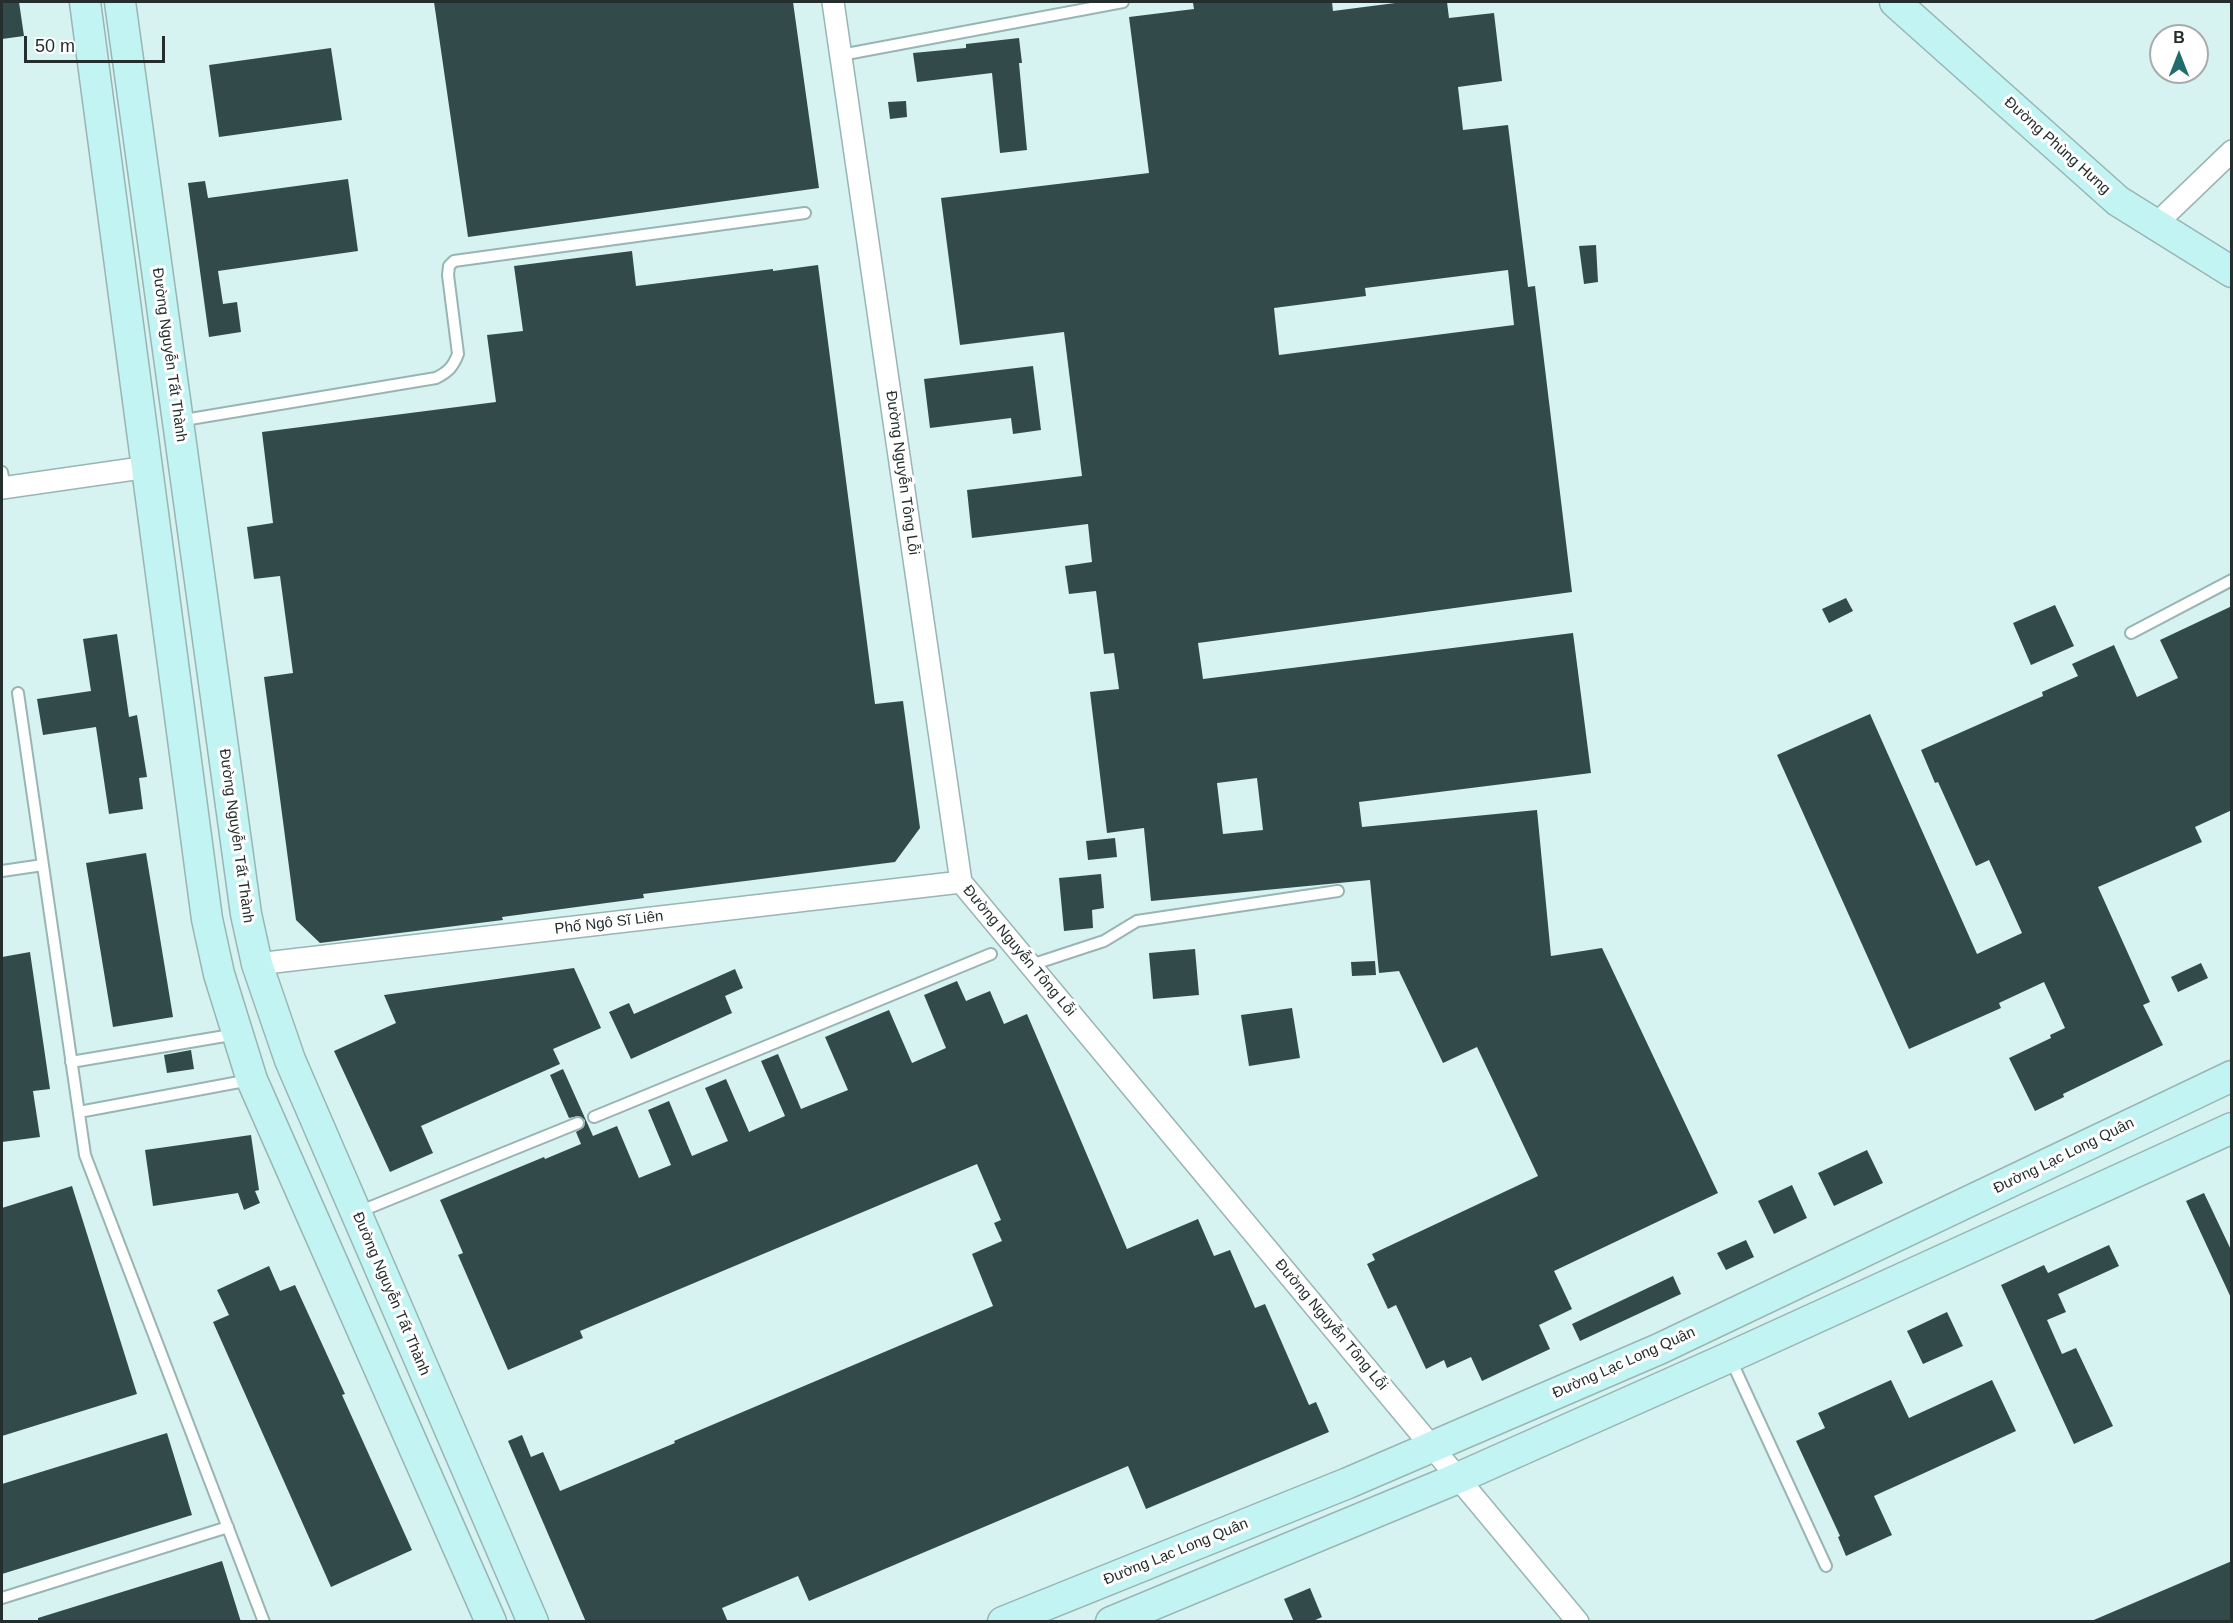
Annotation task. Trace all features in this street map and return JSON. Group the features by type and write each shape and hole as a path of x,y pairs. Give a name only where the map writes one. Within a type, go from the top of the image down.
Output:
{"main road":[{"path":"85,2 206,908 219,974 252,1080 491,1622"},
{"name":"Đường Nguyễn Tất Thành","path":"120,2 246,914 257,964 290,1060 533,1622"},
{"name":"Đường Phùng Hưng","path":"1895,2 2118,201 2232,272"},
{"path":"219,974 257,964"},
{"name":"Đường Lạc Long Quân","path":"1003,1622 1348,1483 1659,1349 2232,1076"},
{"path":"1111,1622 1458,1478 1730,1358 2232,1128"}],"street":[{"name":"Đường Nguyễn Tông Lỗi","path":"833,2 961,882 1578,1622"},
{"path":"2156,224 2232,151"},
{"path":"3,483 148,467"},
{"name":"Phố Ngô Sĩ Liên","path":"257,964 961,882"}],"lane":[{"path":"841,55 1123,2"},
{"path":"178,421 436,378 453,366 458,354 448,275 449,266 454,261 805,213"},
{"path":"2131,633 2232,580"},
{"path":"18,693 85,1155 264,1622"},
{"path":"2,871 43,865"},
{"path":"1031,965 1104,940 1137,921 1338,891"},
{"path":"594,1117 991,954"},
{"path":"71,1062 237,1034"},
{"path":"79,1112 252,1080"},
{"path":"356,1213 578,1123"},
{"path":"1730,1358 1826,1566"},
{"path":"2,1598 228,1527"}],"building":[{"path":"2,2 19,2 24,36 2,39"},
{"path":"434,2 793,2 819,188 468,237"},
{"path":"1332,2 1333,11 1403,2 1447,2 1449,18 1494,13 1502,81 1458,87 1463,130 1508,125 1528,287 1535,286 1572,592 1198,643 1203,679 1573,633 1591,773 1359,802 1362,827 1537,810 1551,956 1602,948 1718,1193 1554,1271 1572,1309 1539,1325 1550,1349 1482,1381 1471,1357 1447,1368 1444,1360 1426,1369 1396,1305 1388,1309 1367,1264 1375,1260 1372,1254 1538,1176 1477,1047 1443,1063 1399,971 1379,973 1370,880 1151,901 1144,828 1107,833 1090,692 1119,689 1114,653 1104,654 1096,591 1069,594 1065,566 1092,562 1088,524 972,538 967,490 1082,476 1064,332 960,345 941,198 1149,173 1129,17 1194,9 1193,3","holes":["1508,270 1514,325 1279,355 1274,308 1366,296 1365,288","1257,778 1263,830 1223,834 1217,783"]},
{"path":"1019,38 1027,150 1000,153 992,73 917,82 913,53 966,48 966,44"},
{"path":"331,48 342,120 219,137 209,65"},
{"path":"906,101 907,117 890,119 888,102"},
{"path":"348,179 358,251 218,271 223,304 237,302 241,332 209,337 188,183 205,181 208,198"},
{"path":"1596,245 1598,282 1584,284 1579,246"},
{"path":"632,251 636,286 818,265 875,704 903,701 920,828 895,862 643,894 644,898 502,917 503,920 320,943 296,920 264,677 293,673 280,576 254,579 247,527 273,523 262,432 496,402 487,335 523,331 514,266"},
{"path":"1033,366 1041,430 1013,434 1011,418 930,428 924,379"},
{"path":"1846,598 1853,611 1829,623 1822,609"},
{"path":"2055,605 2074,646 2031,665 2013,623"},
{"path":"2232,606 2232,810 2195,827 2202,842 2098,887 2150,1002 2143,1005 2163,1045 2063,1094 2064,1097 2035,1111 2009,1058 2051,1038 2050,1035 2065,1028 2044,982 1999,1003 2001,1008 1909,1049 1777,755 1870,714 1977,954 2022,933 1989,860 1976,866 1921,750 2043,696 2042,692 2078,676 2072,664 2114,645 2137,697 2178,678 2160,640"},
{"path":"117,634 129,717 137,715 147,777 139,778 143,809 109,814 96,727 43,735 37,699 91,691 83,639"},
{"path":"1115,838 1117,857 1088,860 1086,841"},
{"path":"146,853 173,1017 113,1027 86,863"},
{"path":"1101,874 1104,908 1092,910 1093,928 1064,931 1059,878"},
{"path":"1195,949 1199,995 1153,999 1149,953"},
{"path":"30,952 50,1089 33,1091 40,1137 2,1142 2,957"},
{"path":"1375,961 1376,975 1352,976 1351,962"},
{"path":"2201,963 2208,978 2178,992 2171,977"},
{"path":"574,968 601,1028 553,1049 560,1064 421,1126 433,1153 390,1172 334,1051 396,1023 384,995"},
{"path":"735,969 743,988 725,996 732,1013 631,1059 609,1012 629,1003 634,1014"},
{"path":"957,981 966,1001 990,991 1004,1024 1027,1014 1127,1249 1198,1219 1214,1256 1230,1250 1255,1308 1265,1304 1309,1405 1316,1402 1329,1432 1146,1509 1128,1466 809,1601 798,1576 722,1608 728,1622 586,1622 508,1441 522,1435 531,1457 543,1452 560,1491 993,1306 972,1254 1002,1241 994,1223 1001,1220 977,1164 580,1331 583,1338 508,1370 458,1255 463,1253 440,1200 581,1144 576,1132 584,1127 585,1120 578,1116 569,1118 550,1075 563,1069 593,1136 617,1126 639,1178 671,1165 648,1110 669,1101 692,1156 728,1141 705,1088 726,1079 749,1132 785,1116 761,1061 778,1054 801,1109 848,1090 825,1037 889,1010 912,1063 946,1048 924,995"},
{"path":"1292,1008 1300,1058 1249,1066 1241,1015"},
{"path":"191,1050 194,1069 167,1073 164,1055"},
{"path":"251,1135 259,1190 255,1191 260,1203 244,1210 238,1193 153,1206 145,1150"},
{"path":"1867,1150 1883,1183 1834,1206 1818,1173"},
{"path":"1792,1185 1807,1218 1774,1234 1758,1201"},
{"path":"72,1186 137,1394 2,1436 2,1208"},
{"path":"2204,1193 2232,1252 2232,1300 2186,1201"},
{"path":"1746,1240 1754,1257 1726,1270 1717,1253"},
{"path":"2109,1245 2119,1266 2058,1294 2066,1312 2047,1320 2062,1354 2076,1348 2113,1426 2074,1444 2001,1285 2044,1265 2048,1273"},
{"path":"269,1266 280,1291 295,1285 412,1550 331,1587 213,1322 229,1315 217,1290"},
{"path":"1673,1276 1681,1294 1580,1341 1572,1324"},
{"path":"1947,1312 1963,1346 1923,1364 1907,1331"},
{"path":"1891,1380 1909,1418 1992,1380 2016,1431 1874,1496 1892,1535 1846,1556 1838,1537 1840,1536 1796,1441 1825,1428 1818,1413"},
{"path":"167,1433 192,1515 2,1574 2,1484"},
{"path":"222,1561 241,1622 38,1622 38,1618"},
{"path":"2232,1561 2232,1622 2089,1622"},
{"path":"1310,1588 1322,1617 1311,1622 1294,1622 1284,1599"}]}
